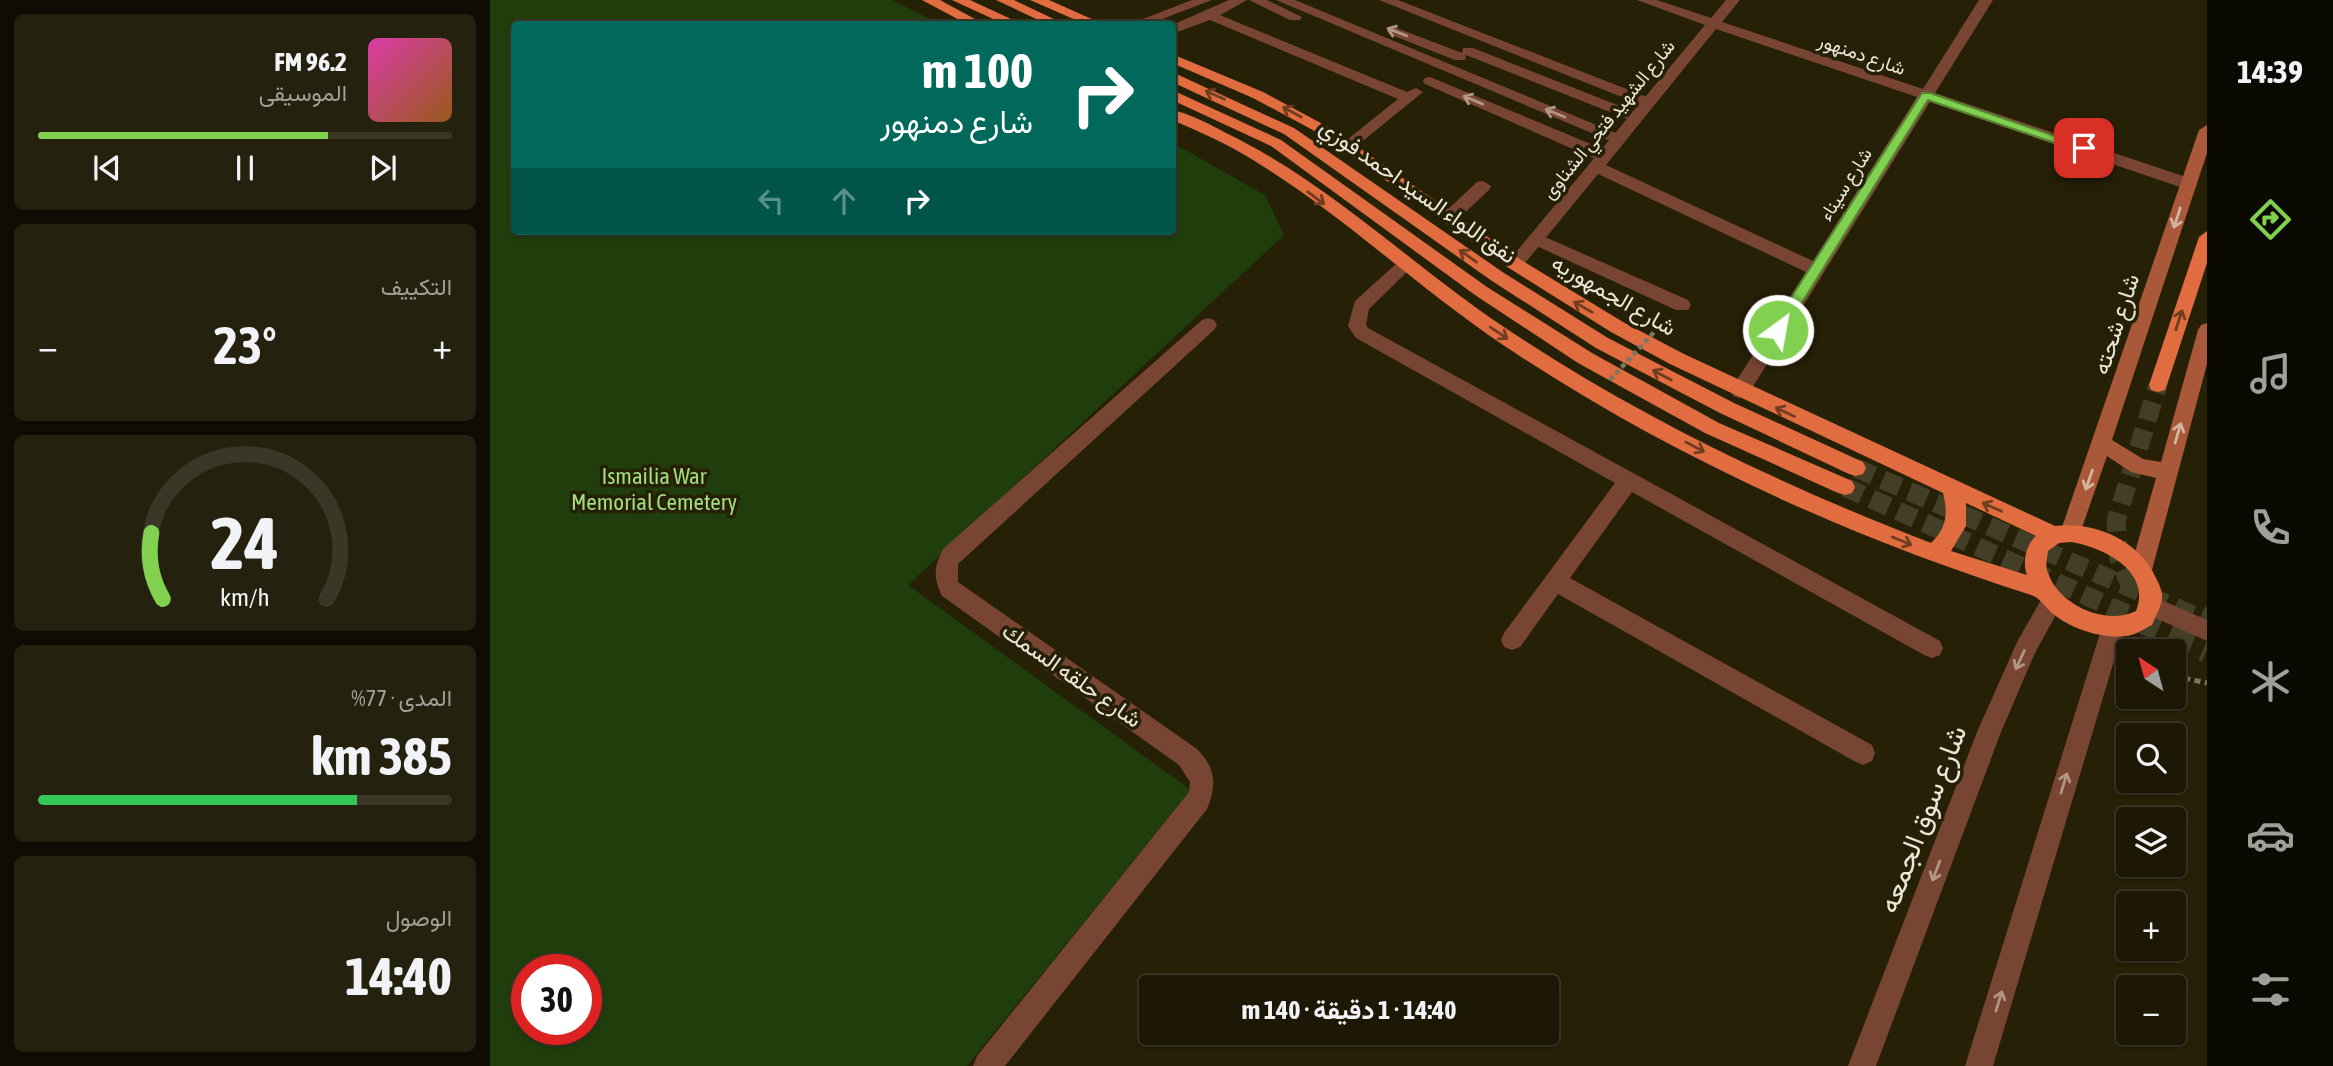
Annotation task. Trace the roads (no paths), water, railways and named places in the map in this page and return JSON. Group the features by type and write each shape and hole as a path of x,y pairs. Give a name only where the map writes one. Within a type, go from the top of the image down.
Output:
{"highway":[{"path":"929,0 971,21"},
{"path":"959,0 1008,21"},
{"path":"1003,0 1051,21"},
{"path":"1037,0 1089,21"},
{"name":"شارع الجمهوريه","path":"1176,60 1270,100 1349,146 1516,264 1617,327 1740,391 1954,490 2063,534"},
{"name":"نفق اللواء السيد احمد فوزي","path":"1176,78 1289,131 1498,278 1602,342 1727,408 1856,468"},
{"name":"نفق اللواء السيد احمد فوزي","path":"1176,96 1276,144 1481,291 1585,358 1713,428 1845,488"},
{"path":"1176,116 1259,157 1506,338 1626,410 1788,495 1932,554 2049,594"},
{"path":"2158,385 2207,237"},
{"path":"1932,554 1946,545 1956,525 1954,490"},
{"path":"2063,534 2110,544 2141,570 2151,594 2146,615 2138,622 2113,627 2078,618 2049,594 2037,577 2034,556 2038,547 2063,534"}],"main road":[{"name":"شارع شحته","path":"2063,534 2102,443 2207,130"},
{"path":"2141,570 2207,330"},
{"path":"2102,443 2138,466 2168,472"}],"street":[{"path":"1146,21 1205,0"},
{"path":"1176,29 1210,16 1240,0"},
{"path":"1256,0 1437,75 1618,139"},
{"path":"1283,0 1437,75 1599,161 1816,269"},
{"path":"1316,0 1635,117"},
{"path":"1386,0 1647,102"},
{"name":"شارع دمنهور","path":"1644,0 2189,184"},
{"name":"شارع الشهيد فتحي الشناوى","path":"1516,264 1732,0"},
{"name":"شارع سيناء","path":"1740,391 1986,0"},
{"path":"1210,16 1409,98"},
{"path":"1349,146 1483,38"},
{"path":"1450,218 1483,186"},
{"path":"1536,239 1682,305"},
{"path":"1405,265 1361,306 1357,326 1362,333 1931,648"},
{"name":"شارع حلقه السمك","path":"987,1066 1198,800 1204,787 1203,774 1188,757 950,589 944,579 945,567 951,555 1208,325"},
{"path":"1512,640 1628,481"},
{"path":"1555,581 1863,753"},
{"name":"شارع سوق الجمعه","path":"1862,1066 1989,732 2049,594"},
{"path":"2150,605 2207,631"},
{"path":"1979,1066 2113,627"}],"tunnel":[{"path":"2131,587 2119,559 2116,521 2158,385"},
{"path":"1856,468 2204,620"},
{"path":"1845,487 2140,620"},
{"path":"2136,618 2207,650"},
{"path":"2200,618 2207,621"}],"park label":[{"name":"Ismailia War Memorial Cemetery","path":"654,489"}]}
